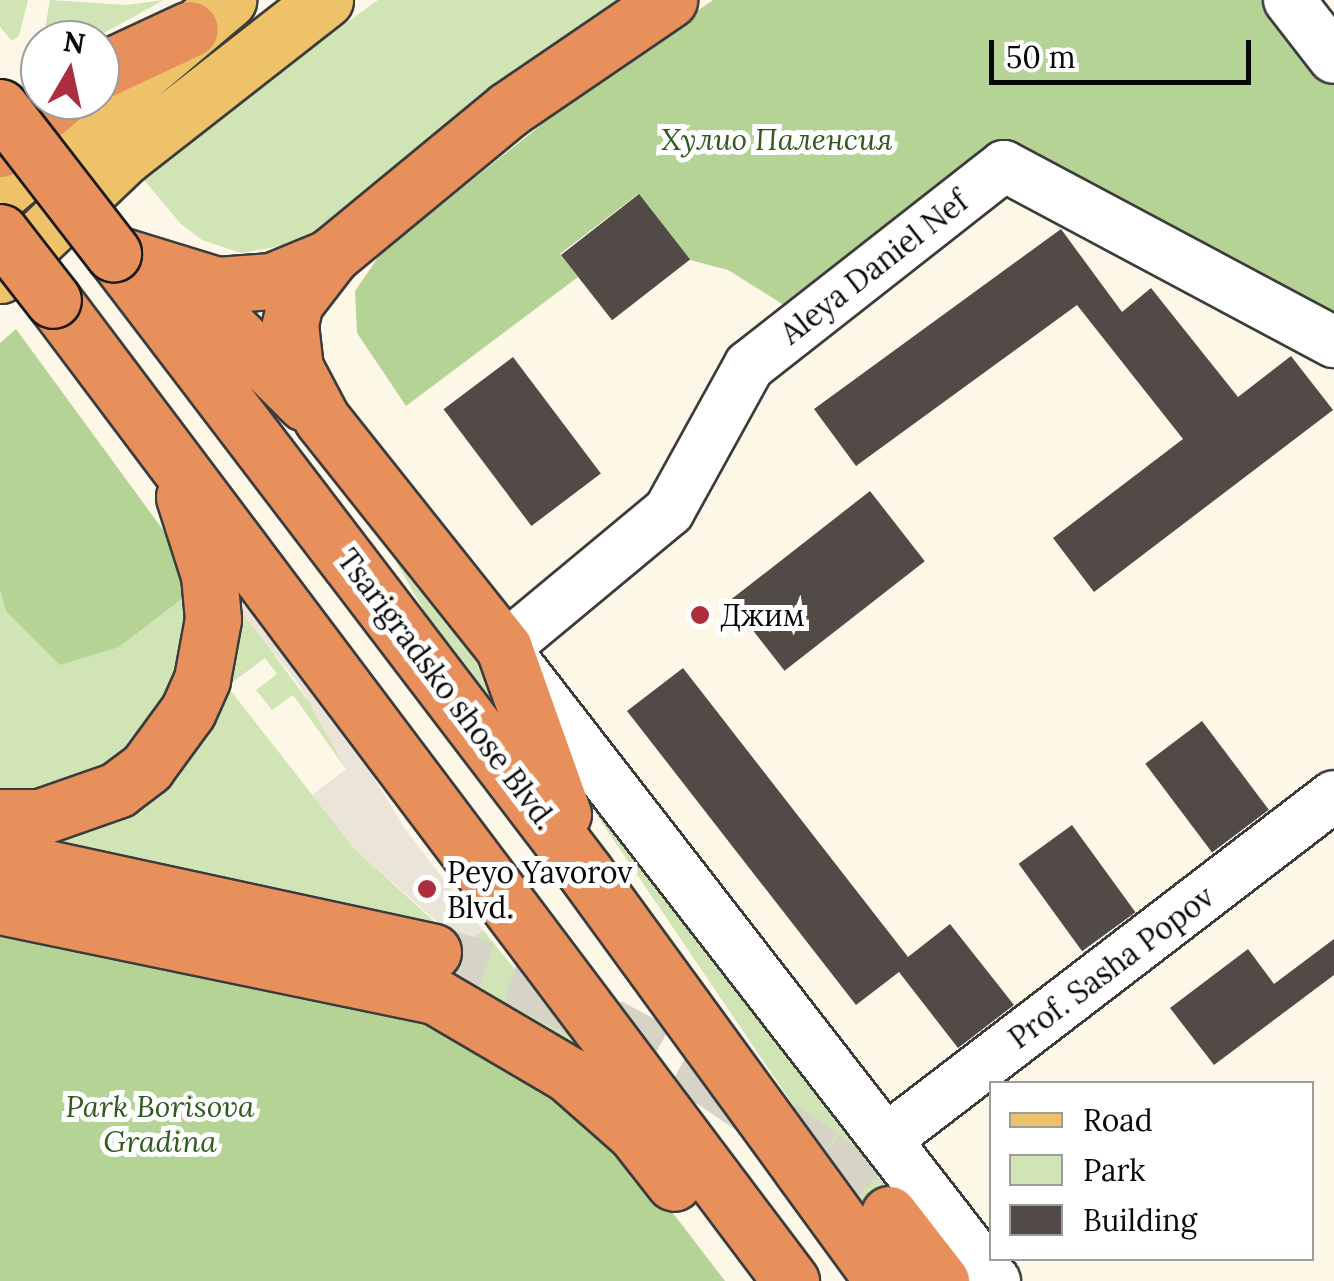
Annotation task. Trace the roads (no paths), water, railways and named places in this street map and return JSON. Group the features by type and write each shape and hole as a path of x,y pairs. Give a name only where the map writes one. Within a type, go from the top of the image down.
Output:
{"highway":[{"path":"113,253 178,277 250,285 298,274 332,255 509,109 669,0"},
{"path":"120,72 209,15"},
{"name":"Tsarigradsko shose Blvd.","path":"0,107 585,872 883,1281"},
{"path":"0,150 46,120"},
{"path":"0,232 792,1281"},
{"path":"322,419 295,368 290,324 295,303 332,255"},
{"path":"178,277 322,419 504,648 585,872"},
{"path":"0,817 40,817 117,790 147,767 188,712 209,650 210,574 168,452"},
{"path":"0,858 433,952"},
{"path":"0,906 403,985 474,1015 568,1074 635,1134 711,1231 762,1281"},
{"path":"890,1214 942,1281"}],"main road":[{"path":"0,275 155,132 326,0"},
{"path":"0,193 63,120"}],"street":[{"path":"1290,0 1334,58"},
{"name":"Aleya Daniel Nef","path":"504,648 670,511 749,366 1004,166 1334,342"},
{"path":"504,648 888,1138 995,1281"},
{"name":"Prof. Sasha Popov","path":"888,1138 1329,809"}],"tunnel":[{"path":"433,952 535,986 712,1080 822,1155 889,1214"}],"place":[{"name":"Джим","path":"700,615"},
{"name":"Peyo Yavorov Blvd.","path":"427,889"}],"park label":[{"name":"Хулио Паленсия","path":"777,139"},
{"name":"Park Borisova Gradina","path":"160,1123"}]}
